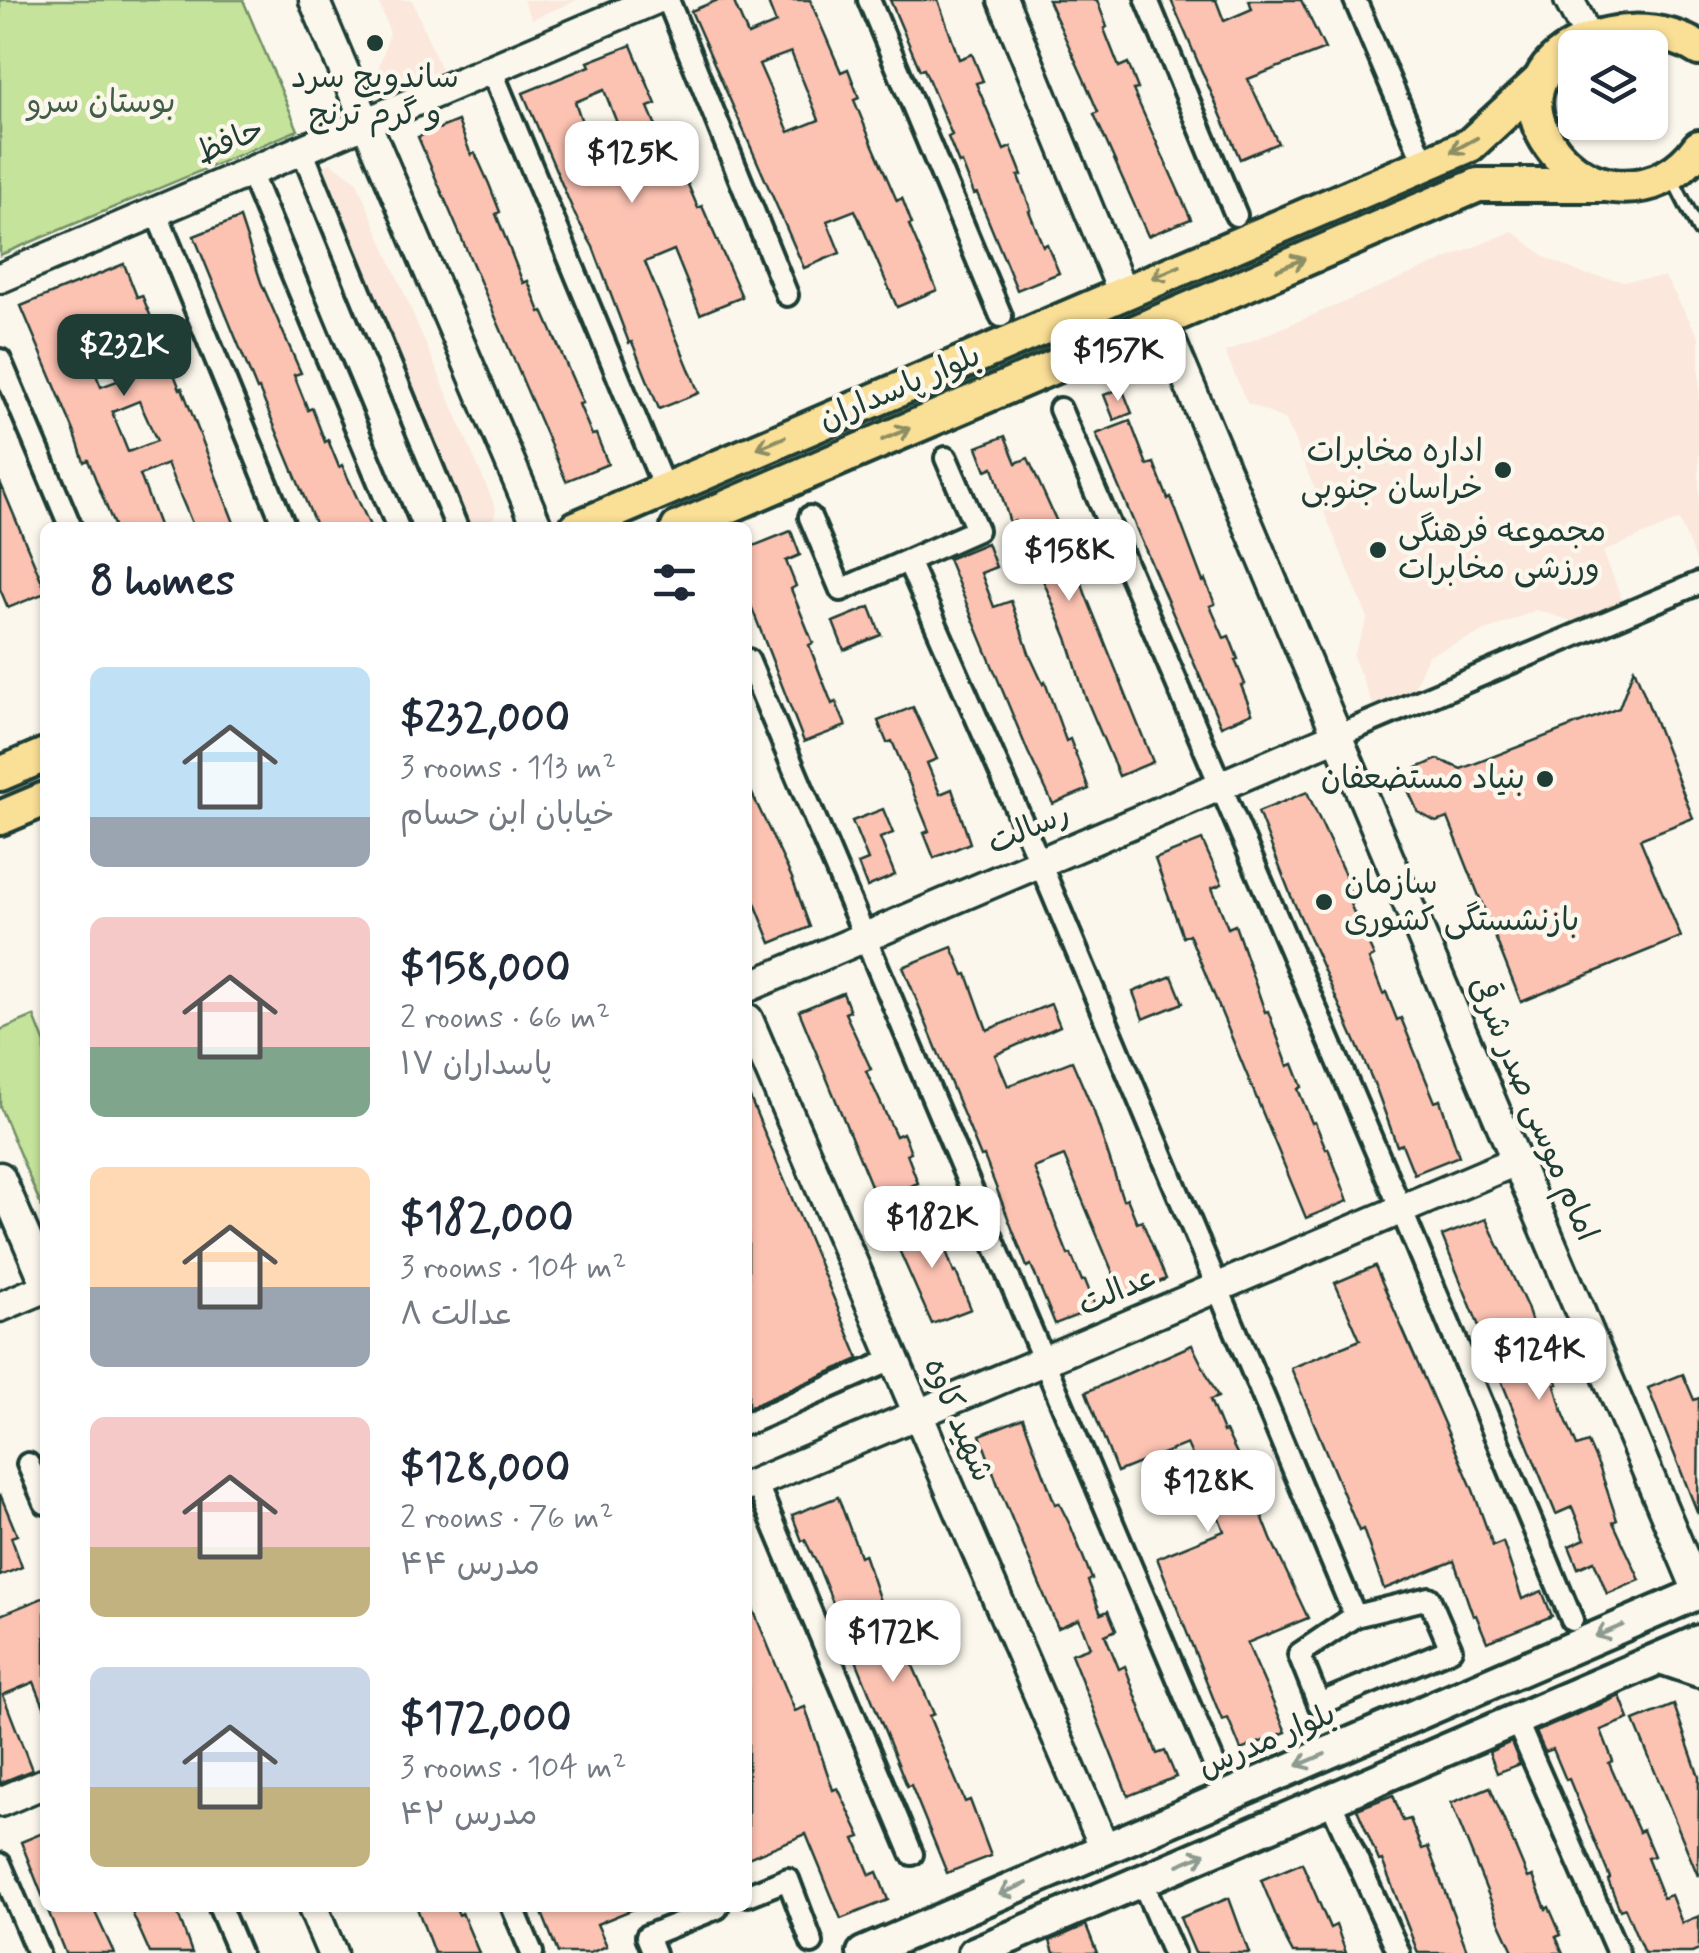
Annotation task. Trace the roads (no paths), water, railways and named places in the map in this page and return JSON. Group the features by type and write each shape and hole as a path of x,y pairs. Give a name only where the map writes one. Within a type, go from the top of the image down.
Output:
{"main road":[{"path":"1603,184 1582,176 1548,144 1536,99 1548,54 1574,11 1699,12"},
{"path":"1648,12 1669,21 1699,49"},
{"name":"بلوار پاسداران","path":"590,522 1470,145 1538,82"},
{"path":"1670,176 1699,148"},
{"name":"بلوار پاسداران","path":"696,522 1478,185 1603,184 1626,188 1670,176"},
{"path":"0,774 40,757"},
{"path":"0,818 40,801"},
{"name":"بلوار مدرس","path":"863,1953 1699,1593"},
{"path":"974,1953 1699,1641"},
{"path":"1661,1658 1699,1671"}],"street":[{"path":"314,0 535,522"},
{"name":"حافظ","path":"0,278 654,0"},
{"path":"668,0 787,295"},
{"path":"869,0 1000,316"},
{"path":"1003,0 1122,291"},
{"path":"1355,0 1424,162"},
{"path":"1151,10 1236,215"},
{"path":"491,70 664,490"},
{"path":"302,150 455,522"},
{"path":"250,172 396,522"},
{"path":"156,212 284,522"},
{"name":"امام موسی صدر شرقی","path":"1162,320 1699,1593"},
{"path":"0,360 68,522"},
{"path":"1060,410 1572,1620"},
{"path":"810,516 840,590 978,530 946,458"},
{"path":"908,561 1040,863 1355,1616"},
{"path":"1337,736 1699,582"},
{"path":"752,670 1217,1771"},
{"name":"رسالت","path":"752,986 1337,736"},
{"name":"شهید کاوه","path":"752,1027 1104,1849"},
{"name":"عدالت","path":"752,1484 1516,1160"},
{"path":"0,1177 40,1273"},
{"path":"0,1307 40,1287"},
{"path":"752,1421 894,1359"},
{"path":"28,1464 40,1492"},
{"path":"752,1484 912,1854"},
{"path":"1429,1598 1451,1649 1319,1704 1299,1654 1355,1616 1429,1598"},
{"path":"1516,1720 1615,1946"},
{"path":"0,1802 40,1785"},
{"path":"1330,1800 1399,1953"},
{"path":"0,1864 38,1953"},
{"path":"752,1893 788,1879 812,1943"},
{"path":"1142,1881 1173,1953"},
{"path":"222,1912 239,1953"},
{"path":"315,1912 332,1953"},
{"path":"516,1912 532,1953"},
{"path":"654,1953 648,1936 707,1912"}],"lane":[{"path":"1670,176 1699,231"}],"place":[{"name":"ساندویچ سرد و گرم ترنج","path":"375,43"},
{"name":"اداره مخابرات خراسان جنوبی","path":"1503,470"},
{"name":"مجموعه فرهنگی ورزشی مخابرات","path":"1378,550"},
{"name":"بنیاد مستضعفان","path":"1545,779"},
{"name":"سازمان بازنشستگی کشوری","path":"1324,902"}],"park label":[{"name":"بوستان سرو","path":"101,103"}]}
